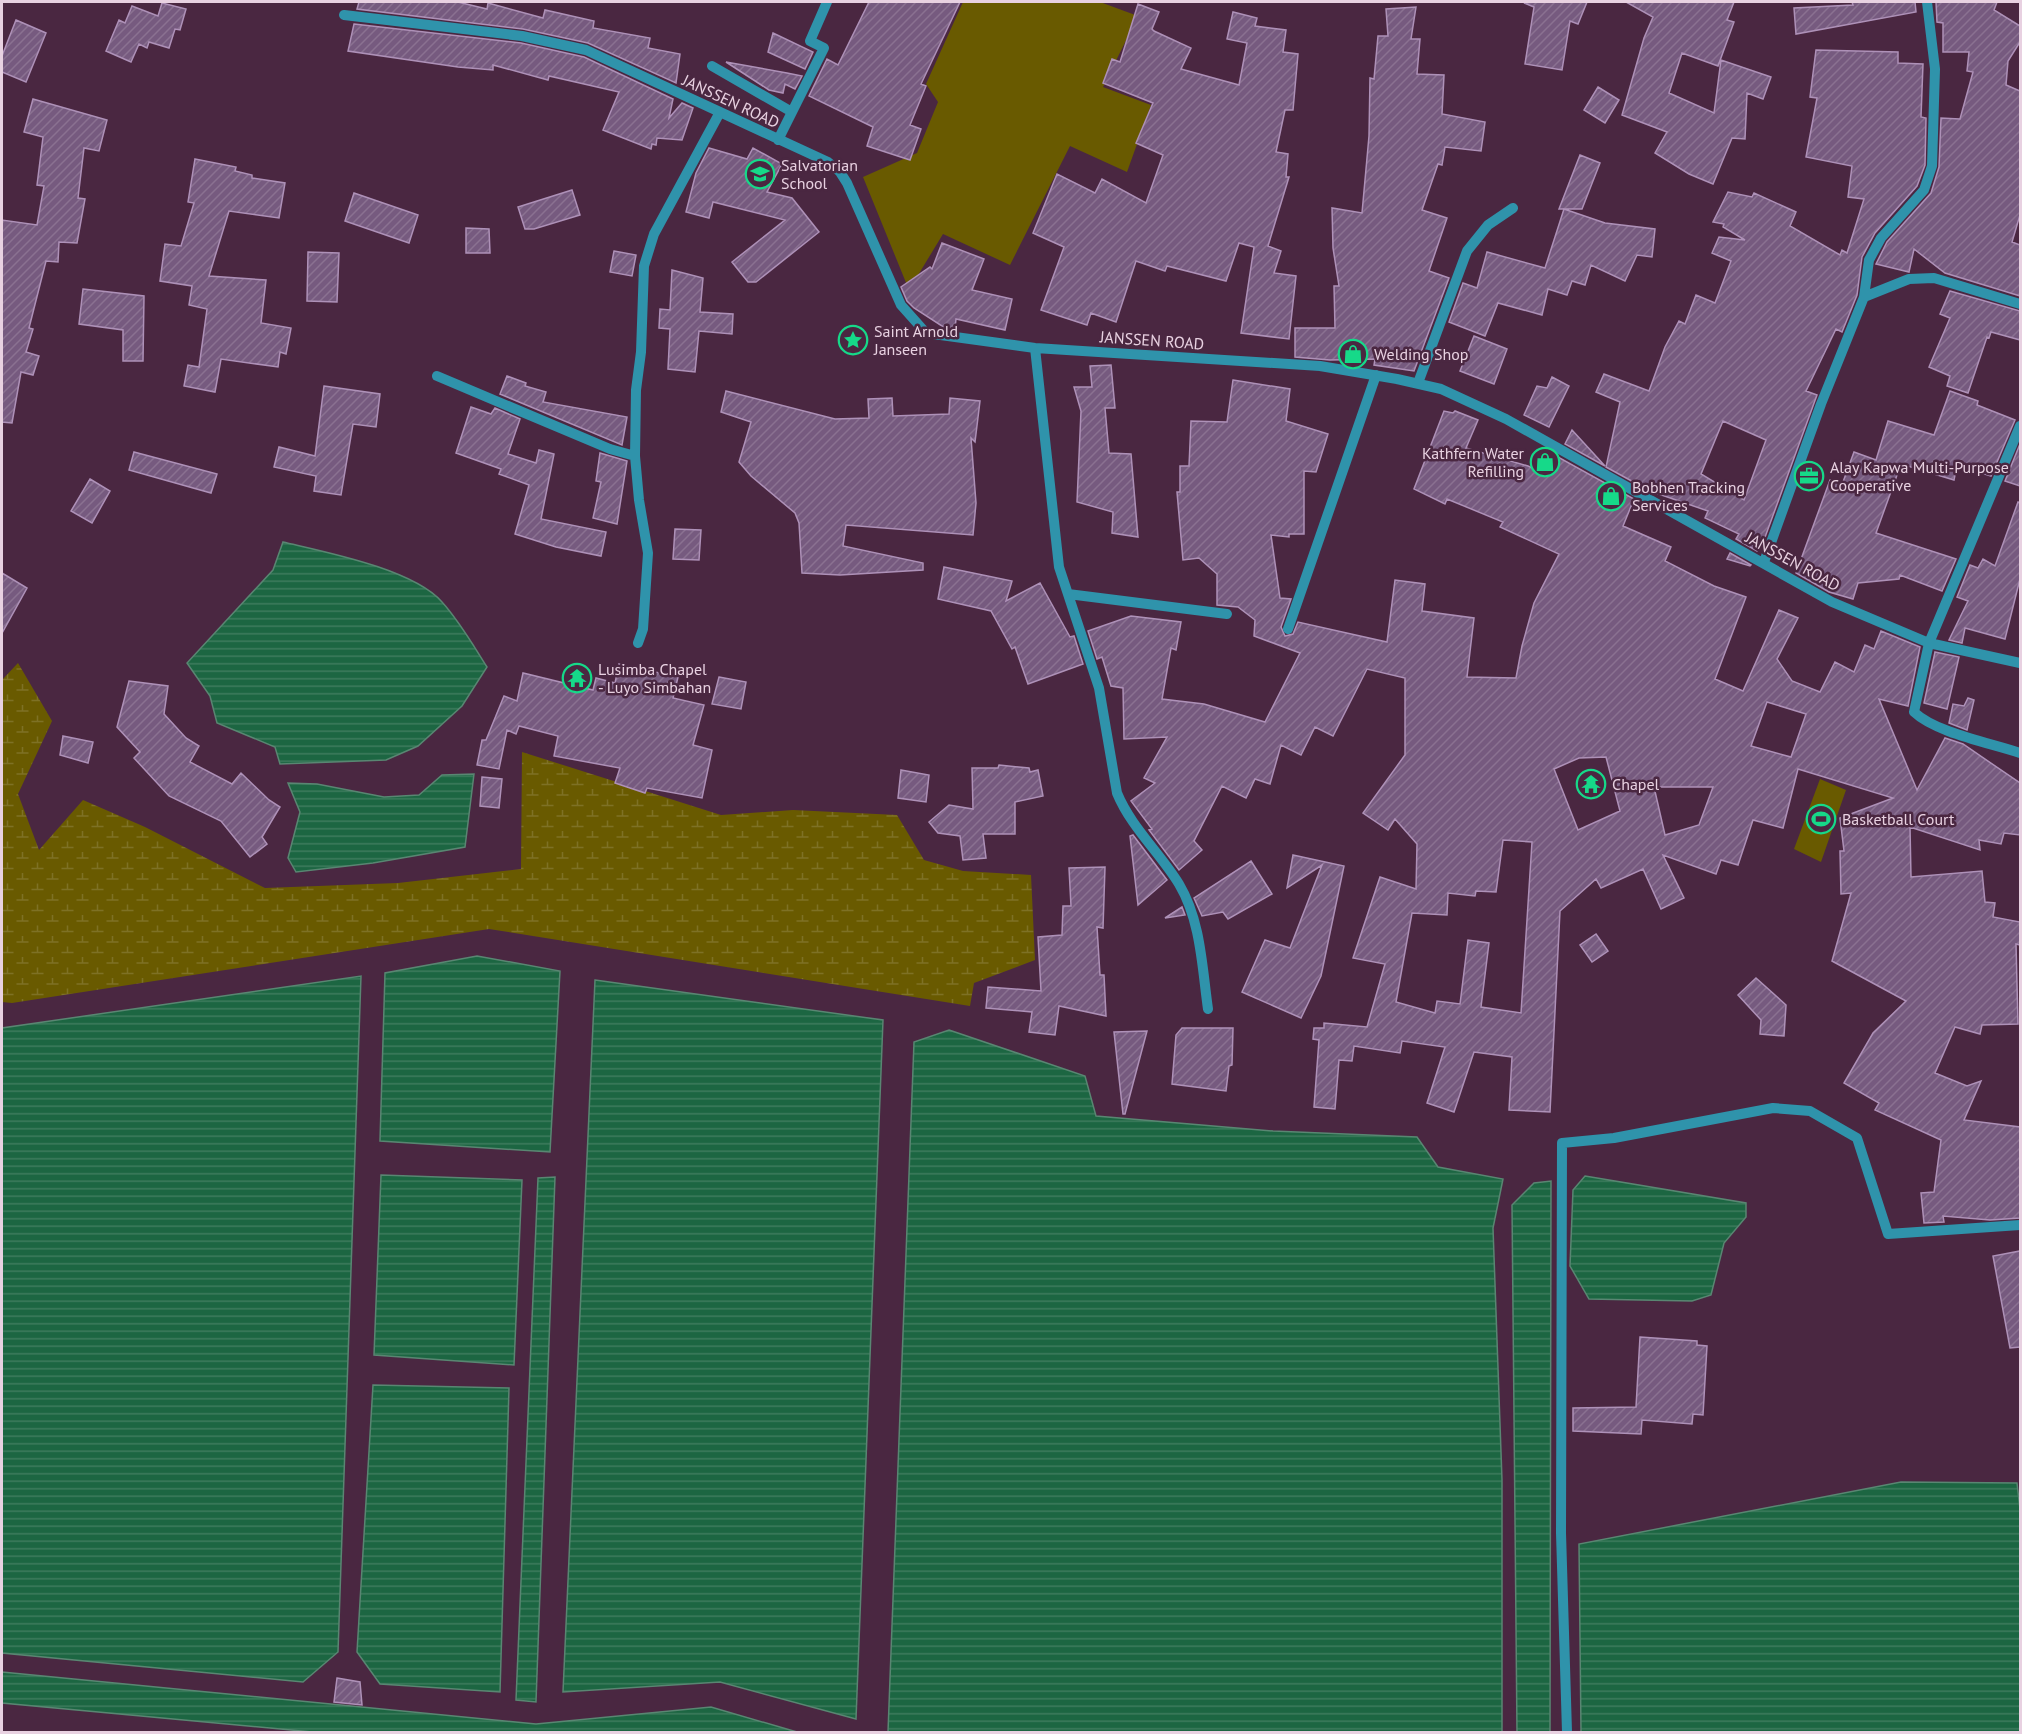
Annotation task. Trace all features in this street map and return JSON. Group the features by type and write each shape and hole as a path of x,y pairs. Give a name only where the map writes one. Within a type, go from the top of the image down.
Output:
{"street":[{"path":"778,140 824,48 810,41 826,2"},
{"path":"1764,562 1821,404 1864,297 1869,260 1881,238 1924,190 1932,166 1935,69 1927,2"},
{"name":"JANSSEN ROAD","path":"344,15 522,36 586,50 719,114 828,162 840,172 901,304 926,333 1035,348 1320,366 1441,389 1506,419 1832,602 1929,643 2020,663"},
{"path":"712,66 792,112"},
{"path":"638,643 644,629 648,553 639,500 635,456 636,390 641,352 644,266 654,234 719,114"},
{"path":"1418,383 1467,251 1488,225 1513,208"},
{"path":"1864,297 1909,279 1934,278 2020,304"},
{"path":"1035,348 1059,567 1099,688 1117,793 1124,808 1179,885 1196,927 1208,1009"},
{"path":"1288,629 1376,375"},
{"path":"437,376 610,449 635,456"},
{"path":"2020,426 1929,643 1914,712 1921,718 1945,728 2020,753"},
{"path":"1068,594 1227,614"},
{"path":"1567,1732 1561,1533 1562,1143 1614,1138 1773,1108 1810,1111 1857,1138 1888,1234 2020,1225"}],"green space":[{"path":"963,2 1100,2 1138,16 1103,87 1151,105 1127,172 1070,146 1010,265 943,234 909,290 863,177 917,153 938,102 926,84"},
{"path":"18,663 52,721 18,794 39,850 83,800 145,827 265,888 398,883 521,869 522,752 721,815 793,810 897,815 924,860 963,871 1031,875 1035,960 974,983 970,1006 489,929 12,1003 2,1002 2,680"},
{"name":"Basketball Court","path":"1820,779 1846,790 1821,862 1794,849"}],"shaded area":[{"path":"283,542 367,563 411,580 429,590 442,602 466,634 487,667 462,706 418,746 386,760 280,764 275,747 217,723 210,696 187,663 273,570"},
{"path":"474,774 465,847 373,863 296,872 288,858 300,812 288,783 317,784 384,797 419,795 442,775"},
{"path":"477,956 560,971 550,1152 380,1141 385,973"},
{"path":"361,976 338,1652 303,1682 2,1653 2,1028"},
{"path":"595,980 883,1020 856,1719 720,1682 563,1692"},
{"path":"949,1030 1085,1076 1096,1116 1273,1131 1417,1137 1438,1167 1503,1179 1493,1228 1502,1480 1502,1732 888,1732 914,1042"},
{"path":"381,1175 522,1180 514,1365 374,1355"},
{"path":"1585,1176 1746,1203 1746,1217 1724,1243 1711,1295 1692,1301 1589,1299 1570,1266 1573,1190"},
{"path":"555,1177 536,1702 516,1700 538,1178"},
{"path":"1551,1181 1550,1732 1517,1732 1512,1205 1534,1183"},
{"path":"373,1385 509,1388 500,1692 380,1684 357,1652"},
{"path":"1901,1482 2017,1483 2020,1509 2020,1732 1581,1732 1579,1544"},
{"path":"2,1672 536,1724 711,1707 797,1732 312,1732 2,1703"}],"building":[{"path":"359,2 458,2 487,9 488,3 543,18 545,10 594,21 593,28 650,38 648,48 680,54 676,83 588,43 523,29 357,9"},
{"path":"869,2 960,2 921,84 926,86 910,125 921,129 910,160 867,146 873,127 809,96 827,59 838,65"},
{"path":"1587,2 1578,24 1570,21 1562,70 1525,64 1534,7 1524,3"},
{"path":"1626,2 1734,2 1727,20 1734,22 1718,66 1682,53 1669,93 1714,113 1721,60 1771,77 1763,99 1747,93 1745,139 1732,138 1713,184 1689,174 1655,153 1667,132 1622,115 1644,38 1653,17"},
{"path":"1852,2 1915,2 1916,12 1796,34 1794,8 1853,5"},
{"path":"1936,2 1997,2 1994,10 2020,26 2020,42 2008,61 2006,85 2020,91 2020,215 2012,242 2020,245 2020,296 1945,273 1914,249 1909,272 1876,264 1887,242 1931,193 1939,167 1941,118 1960,119 1973,72 1967,71 1969,52 1943,52 1943,23 1937,22"},
{"path":"162,3 186,9 180,30 175,29 169,48 149,42 147,48 139,44 131,62 106,51 119,20 125,23 132,6 158,16"},
{"path":"1138,4 1159,12 1152,29 1154,31 1191,48 1181,69 1239,85 1247,43 1227,39 1233,12 1257,18 1255,26 1286,30 1283,52 1298,54 1293,110 1285,110 1276,152 1288,154 1286,177 1289,177 1268,246 1281,251 1274,273 1296,276 1289,339 1241,333 1254,247 1239,243 1226,281 1167,266 1165,271 1136,261 1116,322 1091,313 1087,325 1041,310 1064,247 1033,233 1057,174 1095,193 1102,179 1146,203 1163,155 1136,143 1153,103 1103,83 1112,59 1120,62"},
{"path":"1416,7 1411,39 1420,39 1417,74 1444,75 1442,114 1485,122 1481,151 1445,147 1442,165 1438,164 1422,210 1447,218 1429,271 1449,278 1414,371 1374,365 1375,359 1330,360 1295,357 1295,328 1335,328 1334,286 1339,286 1333,248 1332,208 1362,213 1369,136 1370,78 1374,79 1378,36 1388,36 1386,9"},
{"path":"16,20 46,33 26,82 2,72 2,56"},
{"path":"354,24 521,43 584,57 673,99 669,118 682,103 693,108 682,140 657,138 656,145 652,144 651,149 603,130 619,92 549,76 548,80 493,65 493,70 458,67 348,51"},
{"path":"773,33 813,52 805,69 768,52"},
{"path":"1816,50 1898,52 1898,63 1923,64 1921,117 1926,118 1925,165 1917,186 1875,233 1862,257 1857,295 1842,332 1836,329 1806,391 1817,395 1764,540 1757,551 1736,539 1739,534 1705,518 1708,511 1650,491 1606,467 1620,402 1596,392 1604,374 1649,391 1665,347 1679,321 1685,324 1696,295 1715,303 1731,261 1712,253 1719,237 1745,240 1723,227 1724,224 1713,222 1728,192 1752,197 1754,193 1796,212 1790,226 1840,255 1842,250 1847,253 1864,199 1848,197 1852,166 1806,157 1817,98 1810,97","holes":["1723,421 1766,440 1744,500 1701,474"]},
{"path":"726,62 802,76 795,89 785,84 783,93 769,90"},
{"path":"1598,87 1619,100 1605,123 1584,110"},
{"path":"33,99 107,120 99,151 84,148 78,198 85,199 77,243 59,242 58,262 46,261 29,328 33,329 26,352 39,356 33,375 21,372 12,423 2,422 2,220 37,225 44,186 37,185 43,137 24,132"},
{"path":"709,148 747,159 753,148 782,164 767,192 792,198 819,232 756,282 748,282 732,262 785,220 713,202 709,218 686,212 696,173"},
{"path":"1580,155 1600,163 1582,209 1559,209"},
{"path":"195,159 236,167 235,171 252,175 252,178 285,183 279,218 229,211 209,276 266,280 261,323 291,328 286,354 280,352 278,367 221,359 215,392 184,386 188,365 199,367 207,309 189,305 192,286 160,281 165,244 181,246 194,203 188,202"},
{"path":"572,190 580,215 534,229 525,229 518,207"},
{"path":"354,193 418,215 409,243 345,221"},
{"path":"1564,209 1605,223 1655,229 1652,257 1637,255 1625,281 1591,265 1585,285 1572,281 1567,295 1548,289 1542,315 1498,303 1485,336 1449,322 1463,283 1477,288 1487,252 1545,268"},
{"path":"466,228 489,229 490,253 466,253"},
{"path":"942,243 984,259 972,290 1012,299 1005,330 956,319 955,329 945,328 907,301 901,287 930,267 932,269"},
{"path":"614,251 636,255 632,276 610,272"},
{"path":"308,252 339,253 337,302 307,301"},
{"path":"672,270 703,278 700,312 733,314 732,334 699,331 695,372 668,369 670,329 659,328 660,309 670,310"},
{"path":"83,289 144,296 143,361 123,361 123,330 79,324"},
{"path":"1950,291 2020,311 2020,340 1991,332 1989,338 1987,337 1968,393 1947,386 1950,376 1929,367 1950,318 1940,314"},
{"path":"1474,336 1507,349 1494,384 1460,371"},
{"path":"1111,365 1115,408 1105,408 1109,453 1131,454 1138,537 1112,533 1113,512 1077,502 1081,411 1074,387 1092,387 1090,366"},
{"path":"507,376 526,383 525,386 546,392 543,402 627,417 622,445 500,394"},
{"path":"1552,377 1569,386 1549,427 1524,415 1537,386 1547,388"},
{"path":"1233,380 1290,389 1286,421 1328,434 1316,472 1304,471 1304,534 1289,534 1289,537 1271,535 1280,598 1291,599 1281,627 1285,636 1293,634 1298,622 1387,642 1395,580 1425,584 1422,611 1474,618 1467,677 1516,678 1534,603 1559,554 1500,527 1503,522 1447,499 1445,504 1414,489 1444,411 1453,413 1455,411 1478,420 1466,448 1528,466 1548,475 1558,457 1634,499 1623,526 1671,547 1665,561 1714,586 1746,597 1715,679 1743,691 1779,610 1798,618 1777,659 1792,681 1820,692 1835,662 1854,672 1865,645 1874,649 1881,631 1920,647 1908,706 1879,699 1917,790 1945,738 1963,744 2020,783 2020,835 2004,833 2001,844 1979,840 1980,850 1910,827 1911,877 1982,871 1985,902 1995,903 1993,917 2020,922 2020,945 2016,944 2018,1024 1982,1025 1980,1034 1955,1027 1935,1073 1967,1086 1981,1081 1964,1120 2020,1127 2020,1218 1990,1220 1943,1216 1944,1222 1924,1223 1921,1193 1934,1192 1941,1140 1875,1110 1879,1103 1844,1083 1873,1033 1906,1001 1832,961 1851,893 1841,894 1840,851 1844,851 1840,818 1893,798 1798,769 1783,828 1753,820 1738,865 1721,860 1716,874 1663,855 1684,898 1661,909 1643,869 1601,888 1596,879 1560,911 1550,1112 1509,1110 1512,1057 1474,1052 1454,1112 1427,1103 1445,1047 1402,1041 1400,1053 1354,1046 1352,1061 1339,1060 1335,1109 1314,1107 1319,1040 1313,1039 1314,1028 1324,1028 1324,1023 1367,1027 1385,964 1353,958 1380,877 1416,889 1417,844 1395,819 1388,830 1363,813 1405,755 1405,678 1367,669 1333,736 1315,727 1301,755 1281,745 1270,784 1255,779 1246,798 1222,786 1194,841 1202,850 1179,870 1131,801 1155,783 1144,778 1167,737 1124,739 1123,688 1111,686 1102,657 1097,659 1088,631 1131,616 1181,622 1176,650 1171,648 1162,699 1204,704 1265,722 1300,653 1254,636 1255,620 1238,607 1217,605 1217,574 1199,558 1183,560 1177,492 1180,492 1180,466 1189,466 1191,421 1227,422","holes":["1767,702 1806,714 1791,757 1751,746","1606,757 1620,811 1578,830 1554,769 1579,758","1654,787 1713,787 1699,825 1665,835","1503,840 1532,842 1521,1013 1481,1007 1489,943 1468,940 1460,1004 1437,1001 1435,1013 1396,1002 1412,913 1447,915 1448,893 1475,896 1476,891 1496,892"]},
{"path":"324,386 380,394 376,427 353,424 341,495 314,491 316,476 274,467 279,447 315,456"},
{"path":"726,391 835,419 869,418 868,399 892,398 893,416 949,414 950,398 980,401 975,442 971,438 976,503 973,535 846,525 843,546 923,563 923,570 840,575 802,573 799,523 795,513 751,476 739,462 751,422 721,412"},
{"path":"1950,391 1978,401 1977,405 2015,420 1991,476 1957,465 1954,480 1901,464 1876,533 1956,559 1942,591 1900,575 1899,579 1858,583 1853,599 1829,592 1796,573 1830,480 1843,482 1854,452 1876,460 1888,421 1934,435"},
{"path":"471,407 491,414 495,408 520,419 508,454 536,463 539,450 554,454 541,519 606,532 601,556 556,547 515,534 529,485 499,474 501,469 456,453"},
{"path":"1572,430 1605,466 1565,444"},
{"path":"2020,444 2020,486 2005,481"},
{"path":"134,452 217,474 211,493 129,470"},
{"path":"600,453 627,461 617,524 593,518 601,482 596,481"},
{"path":"90,479 110,491 92,523 71,511"},
{"path":"2018,502 2020,503 2020,579 2005,639 1965,628 1962,643 1949,640 1968,601 1957,597 1970,565 1978,568 1983,559 1995,566"},
{"path":"675,529 701,530 699,560 673,559"},
{"path":"1730,553 1751,565 1727,559"},
{"path":"944,567 1012,581 1006,601 1040,583 1070,637 1074,636 1083,664 1028,684 1015,647 1012,649 991,611 938,599"},
{"path":"2,573 27,588 2,633"},
{"path":"1935,652 1959,657 1947,709 1924,703"},
{"path":"619,664 678,677 673,698 704,705 693,745 712,750 702,798 647,788 645,793 615,783 620,768 554,756 558,736 519,726 516,734 507,730 499,769 477,765 482,740 486,740 504,696 517,701 523,673 593,690 596,678 615,683"},
{"path":"719,677 746,682 741,709 712,704"},
{"path":"129,681 168,686 164,714 186,738 199,746 190,762 232,784 241,773 269,800 280,807 262,837 267,844 250,857 221,821 169,796 134,758 140,752 117,727"},
{"path":"1968,698 1974,700 1967,730 1949,723 1953,704 1964,706"},
{"path":"63,736 93,742 88,763 60,755"},
{"path":"999,765 1029,768 1030,772 1038,770 1043,796 1015,802 1015,834 983,834 986,858 963,860 960,836 938,833 929,822 949,805 973,809 972,768 998,768"},
{"path":"901,770 929,775 926,802 898,798"},
{"path":"482,777 502,779 499,808 480,806"},
{"path":"1133,835 1167,880 1138,905 1130,836"},
{"path":"1293,855 1344,866 1321,976 1301,1018 1242,992 1265,940 1290,948 1322,865 1287,888"},
{"path":"1251,861 1272,894 1228,919 1223,912 1202,916 1194,898"},
{"path":"1105,867 1103,928 1097,927 1100,975 1104,975 1106,1016 1059,1006 1055,1035 1029,1032 1032,1012 986,1008 988,987 1041,991 1038,937 1062,935 1063,906 1071,906 1069,868"},
{"path":"1182,907 1185,915 1165,918"},
{"path":"1596,934 1608,951 1592,962 1580,945"},
{"path":"1756,978 1786,1005 1784,1036 1760,1034 1761,1020 1738,995"},
{"path":"1182,1028 1233,1028 1232,1065 1229,1066 1226,1091 1172,1084 1176,1035"},
{"path":"1147,1031 1125,1114 1123,1114 1114,1032"},
{"path":"2020,1251 2020,1347 2010,1348 1993,1256"},
{"path":"1640,1337 1697,1341 1697,1345 1707,1346 1703,1415 1693,1414 1692,1424 1642,1420 1641,1434 1573,1431 1573,1408 1636,1407"},
{"path":"337,1678 360,1682 362,1705 334,1702"}],"place":[{"name":"Salvatorian School","path":"760,174"},
{"name":"Saint Arnold Janseen","path":"853,340"},
{"name":"Welding Shop","path":"1353,354"},
{"name":"Kathfern Water Refilling","path":"1545,462"},
{"name":"Alay Kapwa Multi-Purpose Cooperative","path":"1809,476"},
{"name":"Bobhen Tracking Services","path":"1611,496"},
{"name":"Lusimba Chapel - Luyo Simbahan","path":"577,678"},
{"name":"Chapel","path":"1591,784"},
{"name":"Basketball Court","path":"1821,819"}]}
